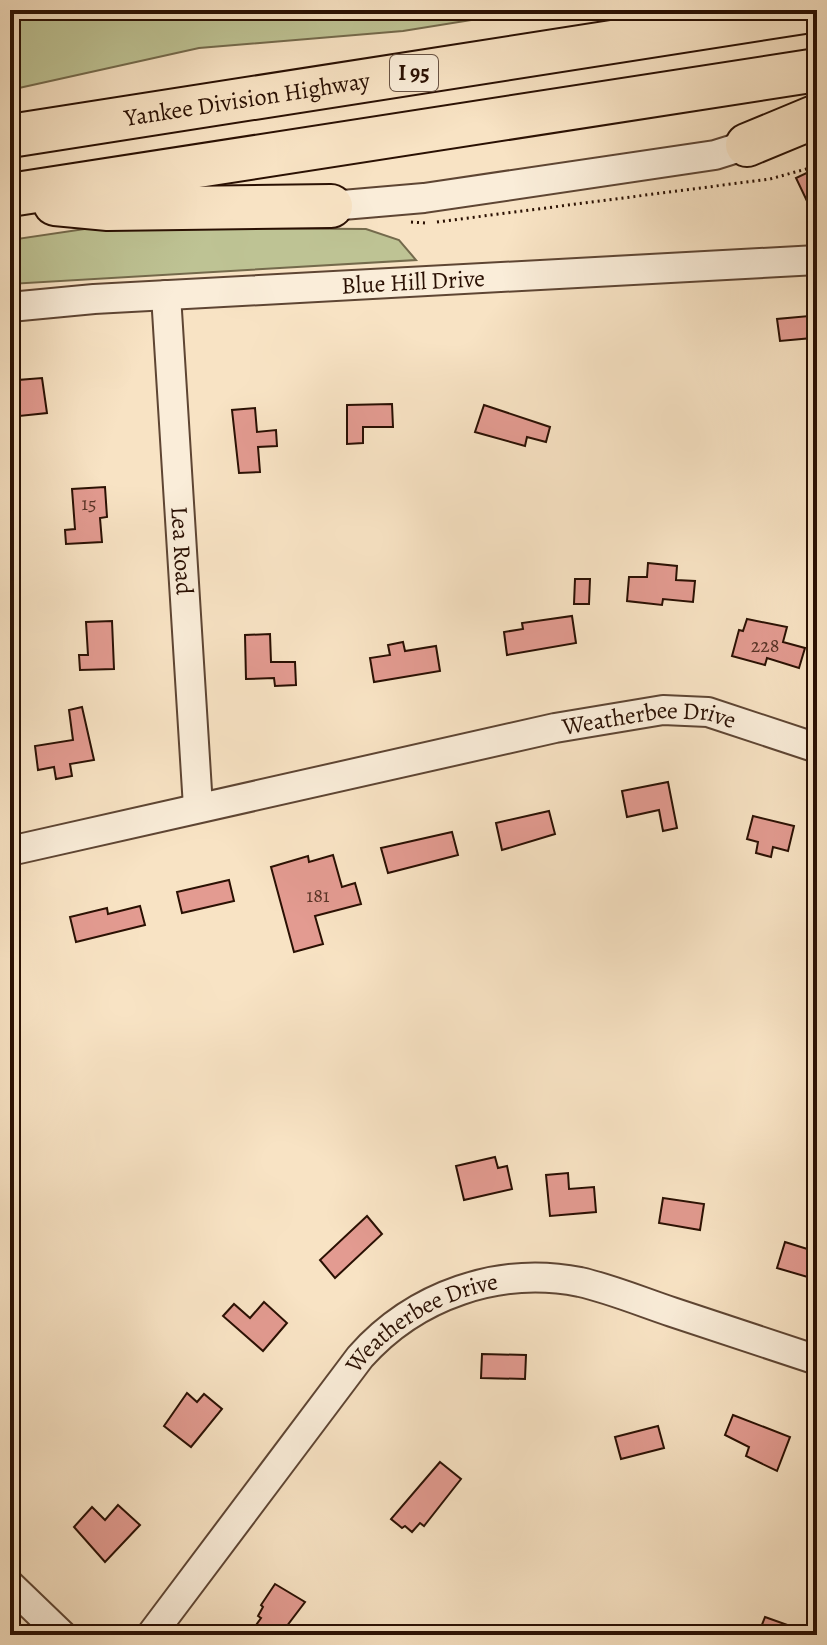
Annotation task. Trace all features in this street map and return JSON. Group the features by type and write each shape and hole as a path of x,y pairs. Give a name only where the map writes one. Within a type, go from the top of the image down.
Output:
{"highway":[{"name":"Yankee Division Highway","path":"10,136 817,10"},
{"path":"10,197 817,70"},
{"path":"747,145 817,116"},
{"path":"10,197 108,209 331,206"}],"street":[{"path":"331,206 405,199 715,155 747,145"},
{"name":"Blue Hill Drive","path":"10,307 166,295 817,260"},
{"name":"Lea Road","path":"166,295 198,807"},
{"name":"Weatherbee Drive","path":"10,851 555,728 663,710 708,712 817,748"},
{"name":"Weatherbee Drive","path":"151,1635 360,1357 391,1327 449,1294 469,1286 515,1278 582,1283 817,1360"},
{"path":"10,1585 62,1635"}],"path":[{"path":"405,199 412,225 770,179 817,166"}],"green space":[{"path":"10,10 534,10 403,31 199,48 10,90"},
{"path":"98,227 366,229 399,240 416,260 10,284 10,240"}],"building":[{"path":"817,168 817,222 796,178"},
{"path":"809,316 812,338 780,341 777,319"},
{"path":"42,378 47,413 10,417 10,396 19,395 18,380"},
{"path":"392,404 393,427 363,427 363,443 347,444 347,405"},
{"path":"484,405 550,427 546,442 527,437 525,446 475,432"},
{"path":"255,408 257,432 276,430 277,446 258,447 260,472 239,473 232,410"},
{"path":"105,487 107,517 100,518 102,542 66,544 65,530 75,529 72,489"},
{"path":"648,563 677,566 676,580 695,581 693,602 663,599 662,605 627,601 629,577 647,577"},
{"path":"575,579 590,579 589,604 574,604"},
{"path":"572,616 576,643 507,655 504,632 523,629 522,623"},
{"path":"747,619 787,627 783,642 805,648 799,668 767,658 765,665 732,656 739,630 743,631"},
{"path":"112,621 114,669 80,670 79,655 88,655 86,622"},
{"path":"270,634 271,662 295,662 296,685 275,686 274,678 246,679 245,635"},
{"path":"403,642 405,651 436,646 440,671 374,682 370,658 390,655 388,645"},
{"path":"82,707 94,760 70,764 72,776 56,779 54,767 38,770 35,746 73,740 69,710"},
{"path":"668,782 677,828 663,831 659,810 627,817 622,791"},
{"path":"549,811 555,834 502,850 496,823"},
{"path":"753,816 794,826 788,851 773,847 771,857 756,853 758,842 747,839"},
{"path":"452,832 458,855 388,873 381,848"},
{"path":"333,855 342,887 355,883 361,904 315,916 323,944 294,952 271,867 308,856 309,862"},
{"path":"229,880 234,901 182,913 177,892"},
{"path":"140,906 145,925 76,942 70,917 107,908 108,914"},
{"path":"495,1157 498,1168 507,1166 512,1189 464,1200 456,1166"},
{"path":"568,1173 569,1189 594,1187 596,1212 550,1216 546,1175"},
{"path":"663,1198 704,1204 700,1230 659,1223"},
{"path":"367,1216 382,1234 335,1278 320,1260"},
{"path":"785,1242 817,1252 817,1272 813,1271 811,1278 777,1268"},
{"path":"264,1302 287,1323 263,1351 223,1316 234,1304 250,1318"},
{"path":"482,1354 526,1355 525,1379 481,1378"},
{"path":"187,1393 197,1402 204,1394 222,1409 191,1447 164,1426"},
{"path":"733,1415 790,1437 777,1471 746,1456 749,1447 725,1435"},
{"path":"658,1426 664,1448 621,1459 615,1437"},
{"path":"440,1462 461,1479 424,1526 420,1523 412,1532 405,1526 402,1528 391,1519"},
{"path":"118,1505 140,1525 105,1562 74,1527 92,1507 105,1520"},
{"path":"275,1584 305,1602 280,1635 249,1635 261,1618 258,1616 263,1607 261,1605"},
{"path":"765,1617 810,1633 758,1635"}]}
